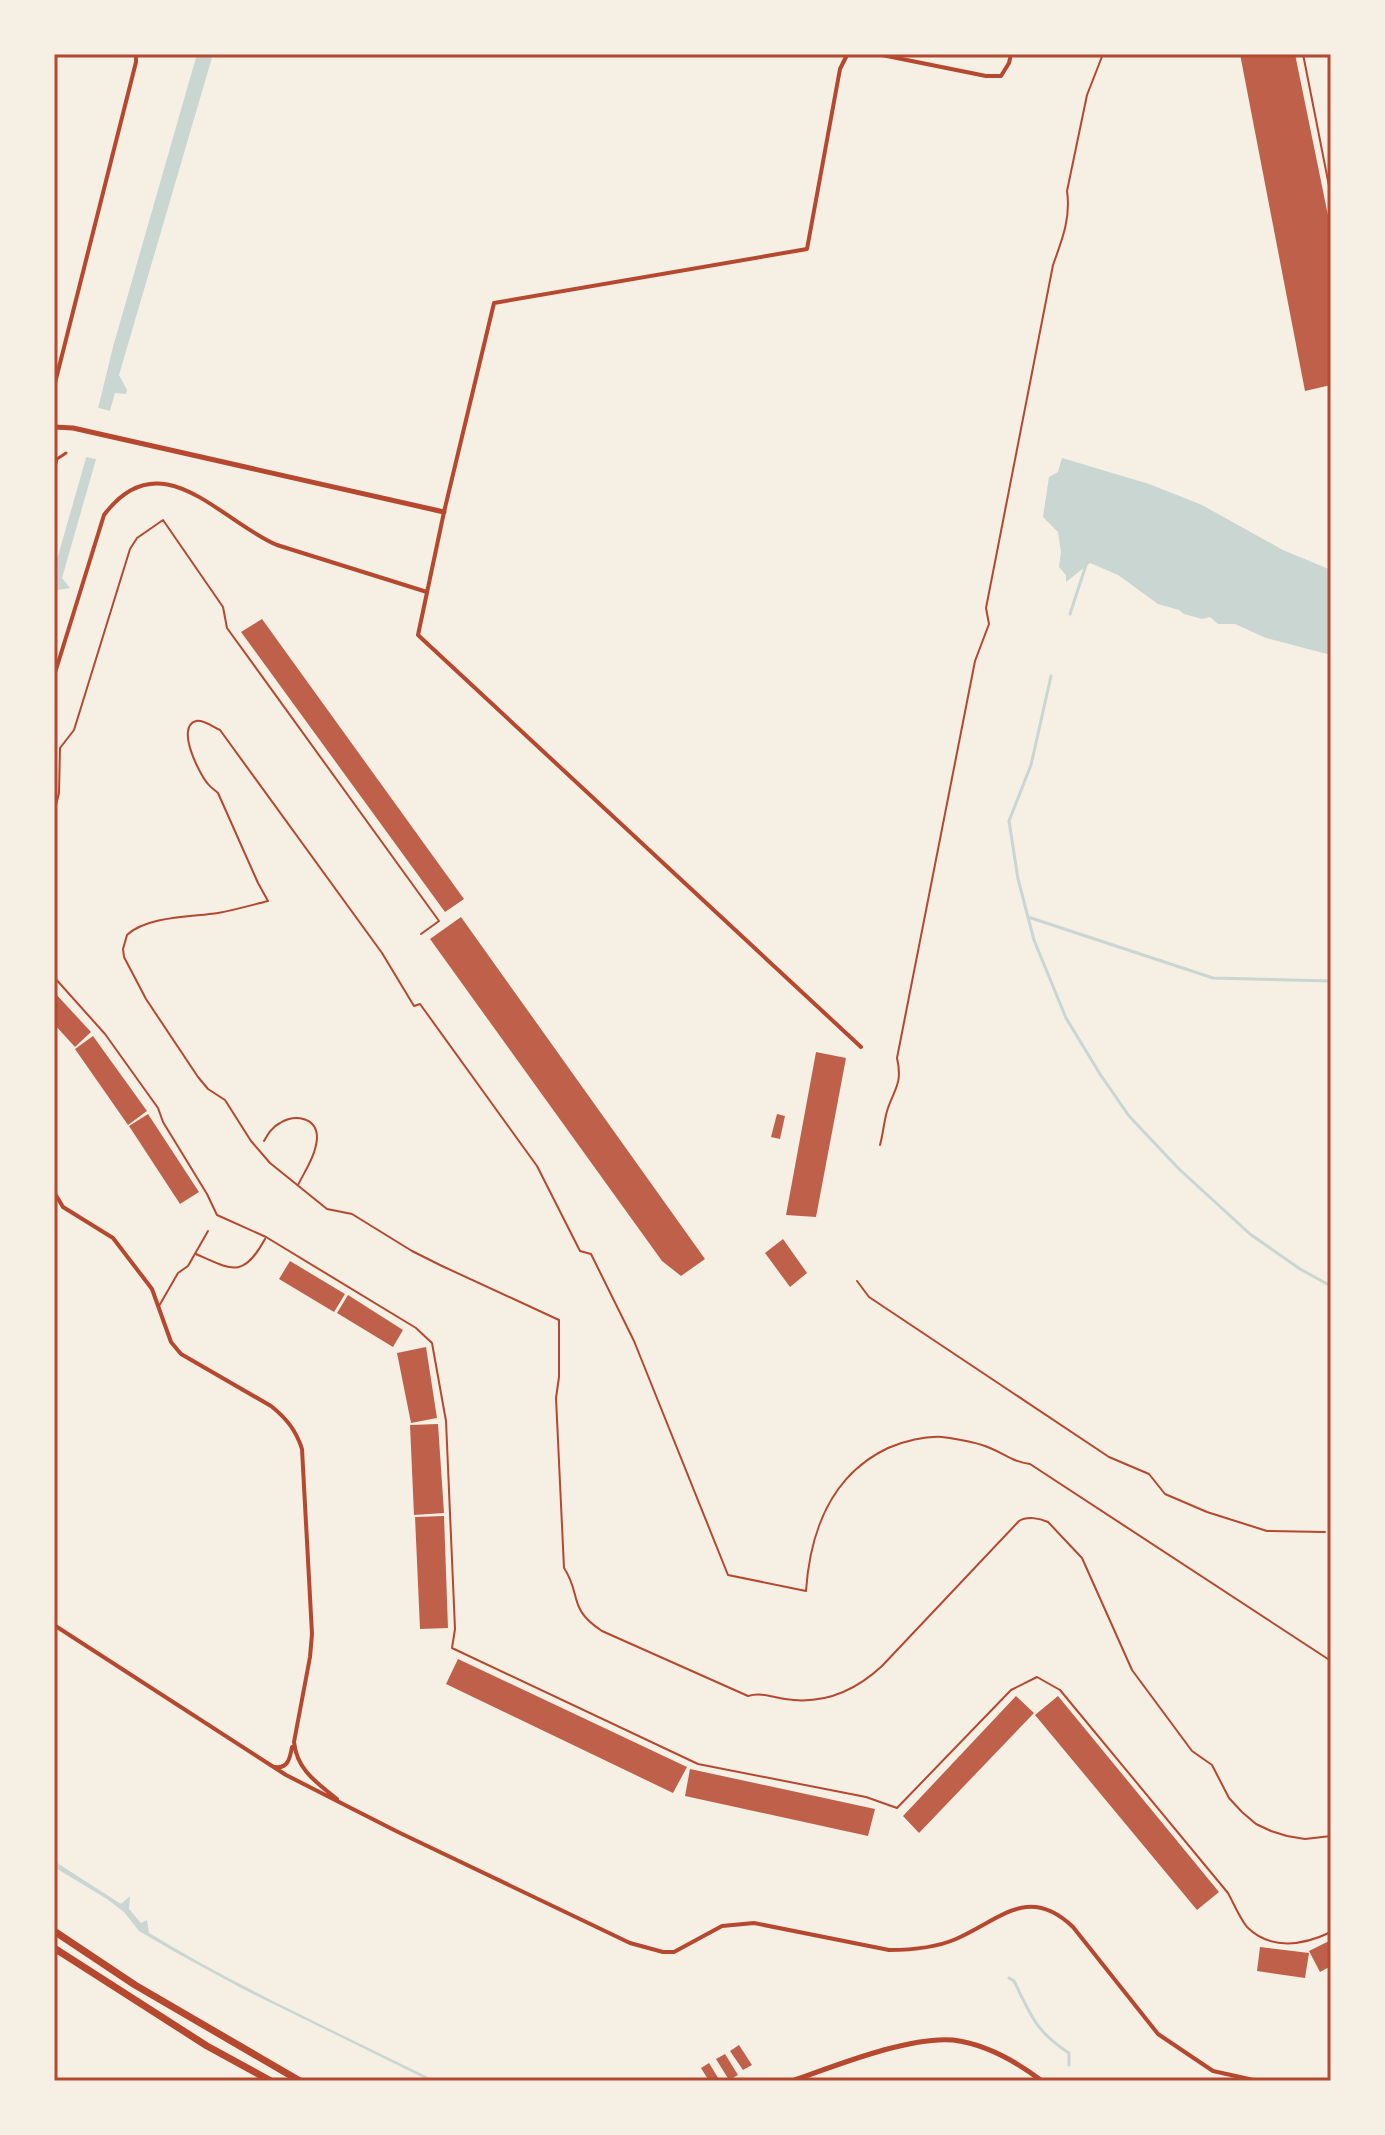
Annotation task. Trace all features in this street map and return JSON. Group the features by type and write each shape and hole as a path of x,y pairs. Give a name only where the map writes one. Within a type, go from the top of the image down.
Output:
{"highway":[{"path":"54,1931 135,1985 300,2081"},
{"path":"54,1948 207,2046 271,2081"}],"street":[{"path":"54,387 136,54"},
{"path":"851,54 847,55 840,69 807,249 494,303 418,635 861,1047"},
{"path":"877,54 986,76 1001,76 1011,54"},
{"path":"54,427 73,428 444,512"},
{"path":"54,471 57,459 66,453"},
{"path":"54,676 104,515 121,497 143,485 154,483 182,488 211,502 268,542 427,592"},
{"path":"54,1192 63,1207 113,1238 152,1289 171,1342 181,1354 271,1406 282,1414 298,1436 302,1449 312,1634 290,1760 280,1768 272,1766"},
{"path":"54,1625 272,1766 345,1805 630,1943 674,1952 722,1926 741,1923 769,1925 889,1950 912,1950 954,1940 1014,1910 1047,1908 1073,1927 1158,2034 1213,2071 1258,2081"},
{"path":"294,1742 295,1756 302,1766 345,1805"},
{"path":"792,2081 883,2052 938,2040 971,2043 1001,2055 1042,2081"}],"lane":[{"path":"880,1145 900,1073 897,1058 975,661 989,624 986,608 1053,265 1066,231 1067,191 1087,95 1103,54"},
{"path":"1303,54 1331,196"},
{"path":"54,813 59,793 60,748 74,730 130,549 137,538 163,520 223,607 227,628 439,921 421,934"},
{"path":"1331,1661 1030,1464 1015,1462 994,1449 940,1437 891,1447 869,1459 845,1480 818,1525 806,1591 728,1575 634,1341 591,1254 580,1251 537,1166 420,1004 414,1006 382,953 220,730 196,721 188,728 186,734 190,747 208,784 218,793 268,901 140,926 127,935 124,957 146,999 198,1077 208,1089 225,1100 251,1141 270,1163 327,1209 352,1214 432,1261 559,1320 556,1398 564,1568 570,1577 579,1610 588,1622 748,1696 758,1693 787,1700 831,1697 861,1685 876,1672 1019,1521 1024,1518 1042,1519 1082,1558 1132,1670 1192,1751 1212,1765 1229,1798 1256,1824 1271,1831 1305,1839 1331,1836"},
{"path":"54,977 105,1034 158,1108 217,1215 266,1237 416,1328 432,1343 446,1421 455,1629 452,1648 698,1764 866,1797 897,1808 1011,1690 1037,1677 1060,1690 1228,1893 1249,1929 1265,1939 1288,1944 1311,1942 1331,1932"},
{"path":"264,1141 271,1129 294,1117 303,1118 315,1128 316,1143 298,1186"},
{"path":"158,1308 208,1231"},
{"path":"195,1253 228,1268 237,1268 247,1264 266,1237"},
{"path":"857,1281 869,1297 1109,1457 1149,1474 1165,1494 1207,1512 1267,1531 1325,1532"}],"shaded area":[{"path":"197,54 213,54 119,375 126,394 115,393 62,578 70,588 58,590 54,604 54,570 113,347"},
{"path":"1062,458 1149,484 1202,505 1283,550 1331,570 1331,655 1266,638 1235,624 1218,624 1210,617 1202,619 1184,614 1158,604 1118,575 1090,563 1066,582 1066,575 1059,567 1061,552 1058,532 1043,517 1049,477 1058,472"},
{"path":"54,1861 121,1904 130,1896 129,1909 141,1923 147,1920 149,1933 255,1992 436,2081 430,2081 243,1989 175,1952 139,1931 124,1912 54,1867"}],"pier":[{"path":"95,407 114,412 100,460 82,456"}],"building":[{"path":"1240,54 1295,54 1331,230 1331,385 1305,391"},
{"path":"262,619 464,899 445,912 241,632"},
{"path":"461,917 705,1259 681,1276 662,1261 430,939"},
{"path":"54,992 91,1032 75,1047 54,1024"},
{"path":"93,1036 147,1111 128,1125 75,1049"},
{"path":"816,1052 846,1058 816,1217 786,1215"},
{"path":"148,1114 199,1192 180,1204 129,1126"},
{"path":"777,1114 785,1116 780,1139 771,1137"},
{"path":"783,1239 807,1273 790,1287 765,1253"},
{"path":"290,1261 345,1294 334,1312 279,1279"},
{"path":"348,1295 403,1330 393,1347 337,1313"},
{"path":"426,1347 437,1418 411,1423 397,1353"},
{"path":"438,1424 444,1513 414,1515 410,1425"},
{"path":"444,1516 448,1628 420,1629 415,1517"},
{"path":"458,1659 687,1767 673,1793 446,1684"},
{"path":"1016,1696 1034,1713 919,1833 903,1816"},
{"path":"1058,1696 1219,1892 1197,1910 1035,1715"},
{"path":"690,1769 875,1809 868,1836 685,1796"},
{"path":"1331,1940 1331,1966 1320,1972 1309,1951"},
{"path":"1260,1947 1309,1953 1305,1978 1257,1971"},
{"path":"739,2045 752,2065 743,2070 730,2051"},
{"path":"725,2054 738,2075 729,2080 716,2059"},
{"path":"709,2063 720,2081 709,2081 701,2068"}],"waterway":[{"path":"1070,614 1086,565"},
{"path":"1051,676 1031,765 1009,821 1018,879 1034,940 1066,1018 1129,1116 1179,1169 1250,1234 1300,1269 1331,1286"},
{"path":"1028,917 1213,978 1331,981"},
{"path":"1009,1978 1014,1981 1041,2030 1069,2053 1069,2065"}]}
